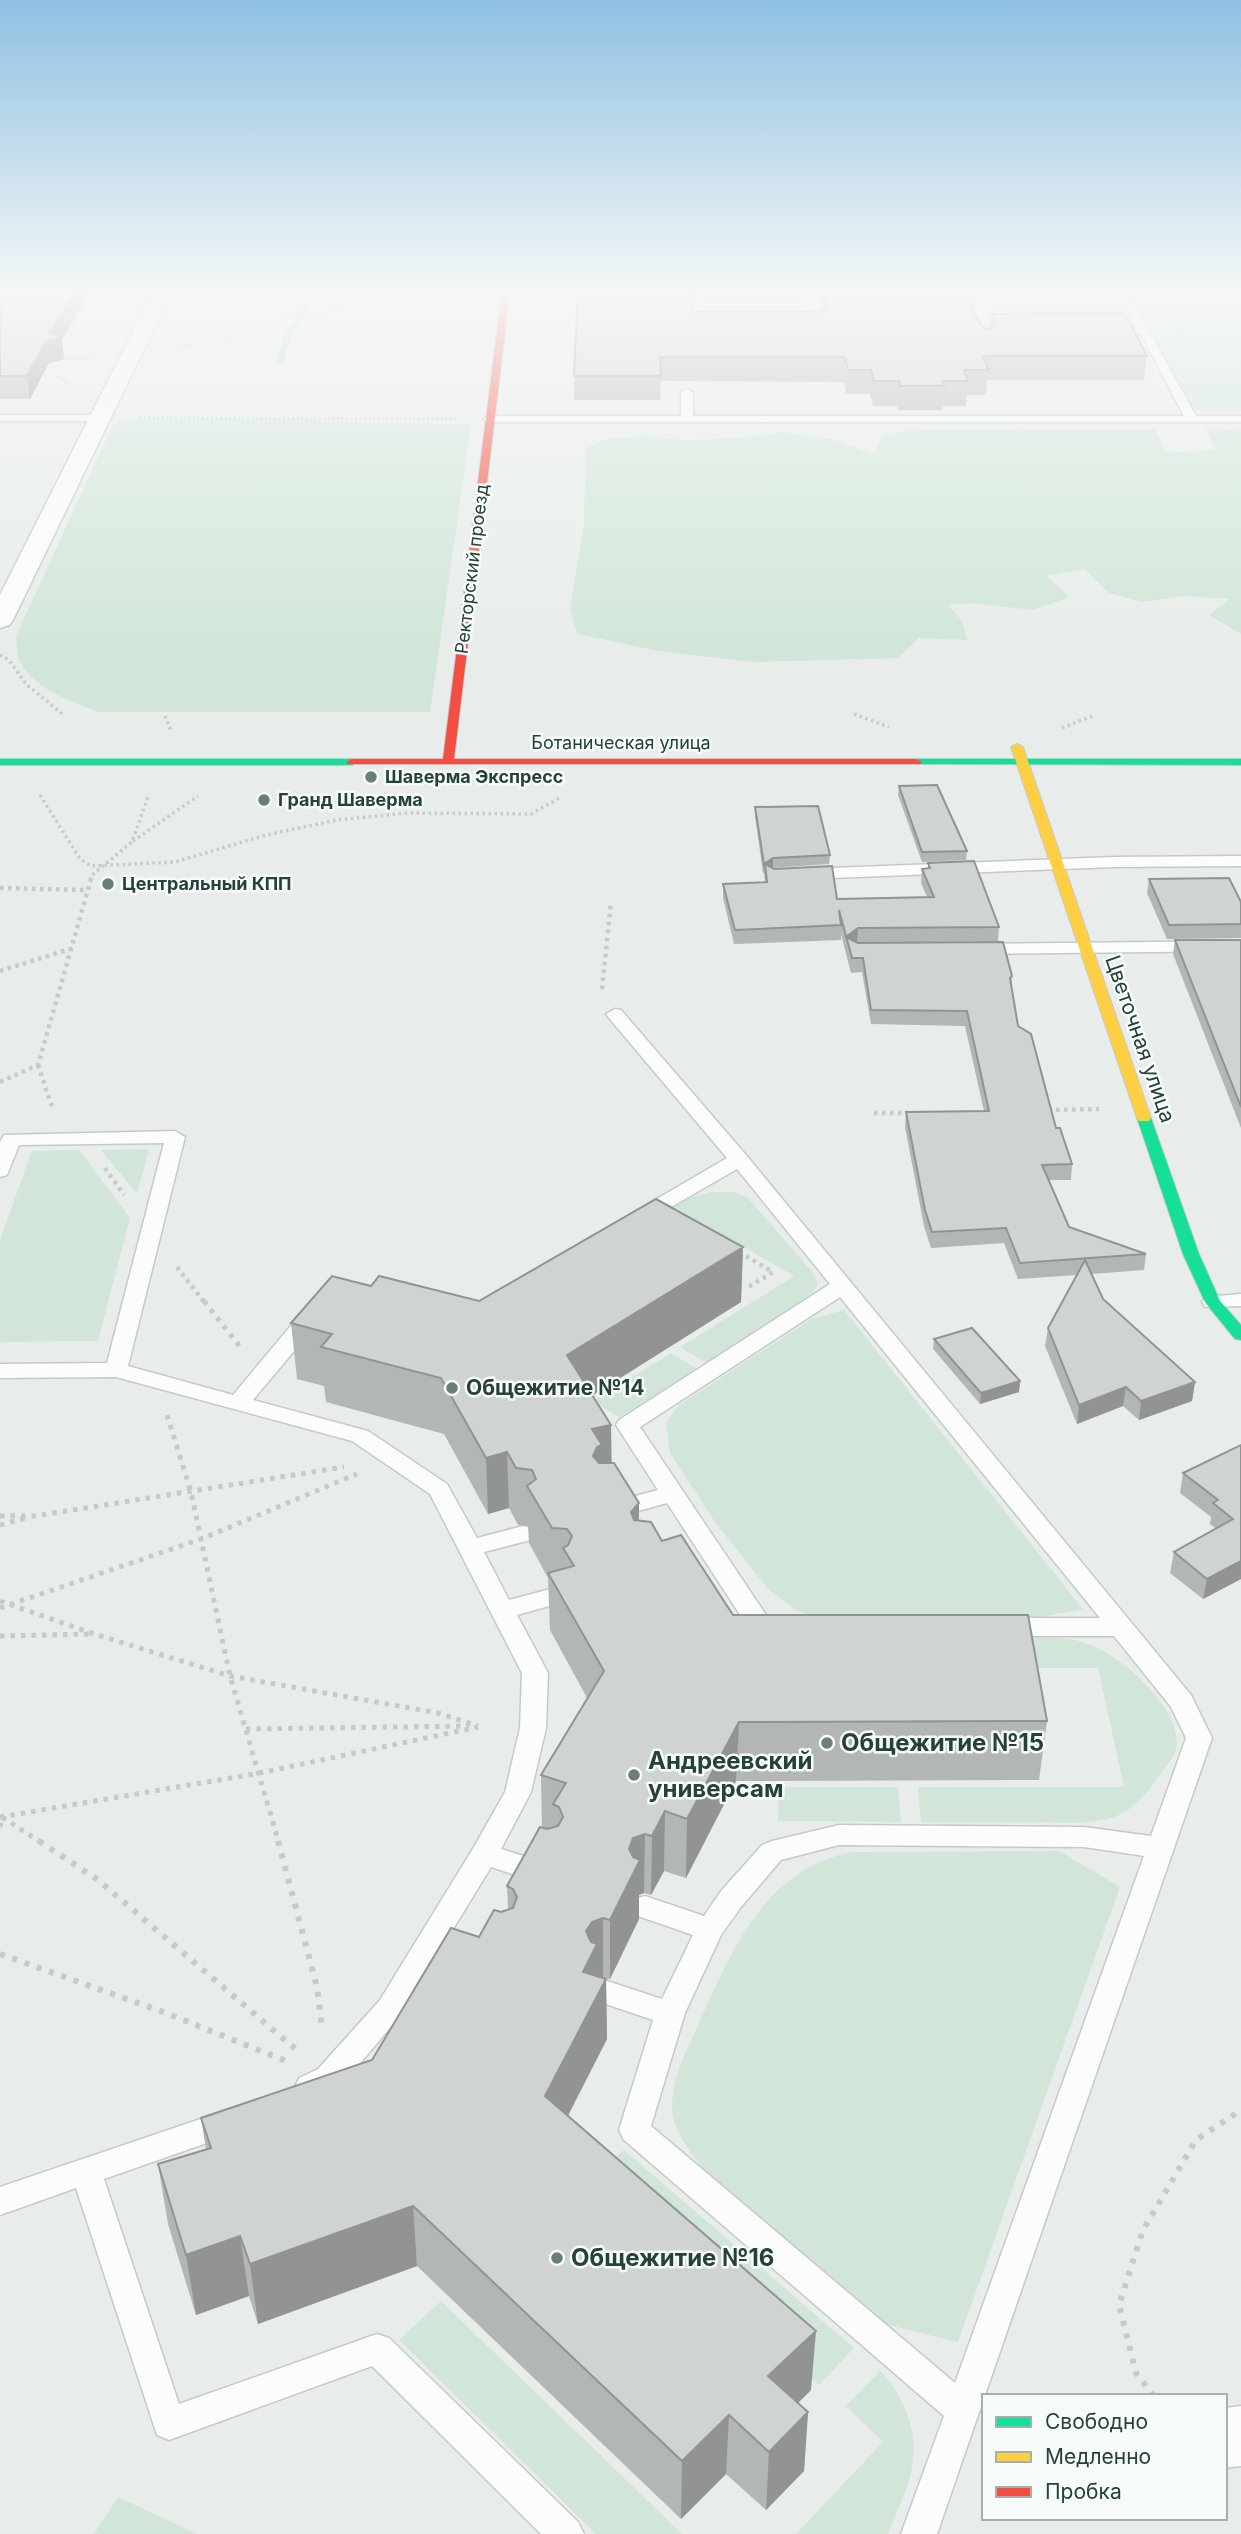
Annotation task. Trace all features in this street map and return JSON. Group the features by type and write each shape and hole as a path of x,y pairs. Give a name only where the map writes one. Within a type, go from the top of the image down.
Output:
{"street":[{"path":"0,620 104,409"},
{"name":"Ректорский проезд","path":"449,754 490,409"},
{"name":"Ботаническая улица","path":"0,747 449,754 1019,754 1241,747"},
{"name":"Ботаническая улица","path":"0,762 449,754"},
{"name":"Ботаническая улица","path":"1019,754 1241,762"},
{"name":"Цветочная улица","path":"1019,754 1191,1254 1213,1301 1241,1335"}],"lane":[{"path":"687,409 687,419"},
{"path":"1186,409 1192,419"},
{"path":"0,418 100,418"},
{"path":"489,419 1241,419"},
{"path":"787,875 1059,864 1241,861"},
{"path":"965,949 1241,946"},
{"path":"615,1014 739,1159 1118,1627 1182,1702 1199,1738 919,2534"},
{"path":"0,1171 11,1139 175,1137 116,1370"},
{"path":"626,1225 739,1159"},
{"path":"803,1627 761,1626 627,1425 842,1286"},
{"path":"237,1403 328,1296"},
{"path":"1213,1301 1241,1300"},
{"path":"0,1371 116,1370 360,1436 439,1489 534,1673 533,1728 518,1792 484,1854 447,1939 329,2078 292,2096"},
{"path":"608,1511 672,1494"},
{"path":"470,1548 523,1534"},
{"path":"684,1559 710,1552"},
{"path":"502,1611 558,1595"},
{"path":"981,1627 1118,1627"},
{"path":"964,2412 634,2130 670,2013 710,1928 772,1852 839,1835 1084,1837 1162,1848"},
{"path":"484,1854 548,1875"},
{"path":"645,1907 710,1928"},
{"path":"604,1992 670,2013"},
{"path":"0,2201 255,2113"},
{"path":"86,2172 169,2424 377,2349 566,2534"}],"path":[{"path":"100,418 489,419"},
{"path":"0,655 9,660 26,684 65,716"},
{"path":"0,1082 38,1065 74,948 92,875 132,842 151,789"},
{"path":"37,792 80,859 91,866 175,862 266,835 366,816 448,812 531,814 566,794"},
{"path":"0,888 88,890"},
{"path":"611,902 602,992 615,1014"},
{"path":"0,971 74,948"},
{"path":"1034,1110 1142,1108"},
{"path":"874,1114 914,1113"},
{"path":"728,1245 773,1272 747,1288"},
{"path":"156,1381 191,1492 230,1676 260,1773 317,1987 329,2078"},
{"path":"0,1525 34,1516 393,1459"},
{"path":"0,1608 201,1539 393,1459"},
{"path":"0,1516 34,1516"},
{"path":"0,1601 94,1634 230,1676 438,1713 478,1726"},
{"path":"0,1636 94,1634"},
{"path":"1,1817 260,1773 402,1745 478,1726"},
{"path":"246,1729 478,1726 533,1728"},
{"path":"0,1827 1,1817"},
{"path":"1,1817 98,1880 329,2078"},
{"path":"0,1954 166,2013 329,2078"},
{"path":"1152,2394 1136,2373 1119,2305 1143,2231 1196,2140 1241,2110"}],"green space":[{"path":"1194,409 1241,409 1241,411"},
{"path":"121,419 305,420 471,425 430,712 98,712 55,694 36,681 19,661 16,636 112,427"},
{"path":"918,429 1155,429 1167,453 1216,450 1205,429 1241,430 1241,634 1209,615 1230,599 1183,596 1142,602 1109,593 1084,569 1047,576 1069,597 1033,610 970,603 949,605 962,621 967,640 919,638 898,658 752,662 659,651 577,634 570,609 584,523 586,448 603,440 636,436 685,440 735,438 781,432 831,439 874,454 882,435"},
{"path":"148,1149 137,1194 101,1150"},
{"path":"79,1150 130,1218 98,1341 0,1342 0,1240 32,1151"},
{"path":"712,1192 733,1192 747,1197 811,1270 817,1286 800,1303 706,1363 680,1347 794,1276 674,1207 692,1197"},
{"path":"844,1310 1083,1609 1040,1617 811,1617 794,1609 767,1588 715,1522 670,1453 666,1423 679,1405 811,1319"},
{"path":"671,1353 697,1369 619,1417 593,1401"},
{"path":"1027,1638 1079,1641 1122,1663 1150,1690 1171,1720 1176,1735 1173,1757 1141,1799 1124,1813 1107,1819 1075,1823 921,1822 918,1787 1124,1787 1098,1668 1014,1668"},
{"path":"778,1787 898,1787 901,1822 778,1821"},
{"path":"1059,1851 1120,1887 958,2342 880,2323 704,2170 684,2141 673,2117 672,2098 681,2064 711,1995 739,1941 774,1894 796,1875 822,1861 853,1852"},
{"path":"624,2150 854,2348 819,2385 586,2182"},
{"path":"441,2301 682,2534 596,2534 399,2340"},
{"path":"880,2371 903,2403 908,2415 914,2454 905,2492 888,2534 796,2534 883,2442 846,2406"},
{"path":"118,2497 197,2534 94,2534"}],"building":[{"path":"937,785 967,851 922,852 899,786"},
{"path":"818,806 830,855 773,858 764,864 755,807"},
{"path":"974,861 999,927 858,928 846,937 839,910 841,925 735,930 723,884 767,882 765,864 774,869 832,866 837,899 934,897 922,869 930,868 928,863"},
{"path":"1229,878 1241,902 1241,924 1169,925 1149,879"},
{"path":"846,937 858,943 1003,942 1012,976 1010,978 1018,1026 1031,1034 1056,1128 1060,1128 1072,1164 1042,1165 1069,1227 1146,1254 1020,1263 1006,1228 932,1232 925,1210 906,1112 989,1111 967,1011 871,1010 863,958 852,958"},
{"path":"1175,940 1241,940 1241,1107"},
{"path":"656,1199 743,1247 567,1355 611,1425 592,1429 602,1445 597,1447 593,1456 599,1463 614,1463 639,1503 631,1512 634,1520 651,1522 662,1541 681,1535 733,1615 1028,1615 1047,1721 739,1722 687,1819 665,1811 652,1836 645,1834 633,1838 629,1849 633,1857 640,1860 610,1920 603,1918 592,1922 586,1931 591,1942 597,1944 583,1972 606,1979 545,2096 816,2331 768,2376 808,2412 769,2452 729,2415 682,2461 413,2206 250,2264 240,2236 186,2255 158,2164 211,2148 201,2118 372,2060 451,1928 479,1937 494,1910 501,1912 513,1908 517,1897 513,1889 507,1886 540,1827 547,1829 558,1826 563,1817 559,1807 553,1804 566,1783 541,1775 604,1671 548,1573 574,1566 563,1548 568,1545 572,1536 567,1529 552,1528 527,1486 536,1479 532,1470 516,1468 507,1452 486,1458 441,1378 321,1347 332,1334 291,1323 332,1276 371,1286 379,1276 479,1301"},
{"path":"1085,1260 1103,1299 1195,1382 1141,1401 1126,1387 1079,1405 1048,1328"},
{"path":"972,1328 1020,1381 981,1393 934,1339"},
{"path":"1241,1445 1241,1561 1207,1579 1174,1552 1233,1519 1213,1503 1218,1500 1183,1473"}],"traffic: fast":[{"path":"0,762 352,762"},
{"path":"916,762 1241,762"},
{"path":"1144,1118 1191,1254 1213,1302 1241,1335"}],"traffic: slow":[{"path":"1017,747 1144,1118"}],"traffic: jam":[{"path":"448,762 491,409"},
{"path":"352,762 916,762"}],"place":[{"name":"Шаверма Экспресс","path":"371,777"},
{"name":"Гранд Шаверма","path":"264,800"},
{"name":"Центральный КПП","path":"108,884"},
{"name":"Общежитие №14","path":"452,1388"},
{"name":"Общежитие №15","path":"827,1743"},
{"name":"Андреевский универсам","path":"634,1775"},
{"name":"Общежитие №16","path":"557,2258"}]}
